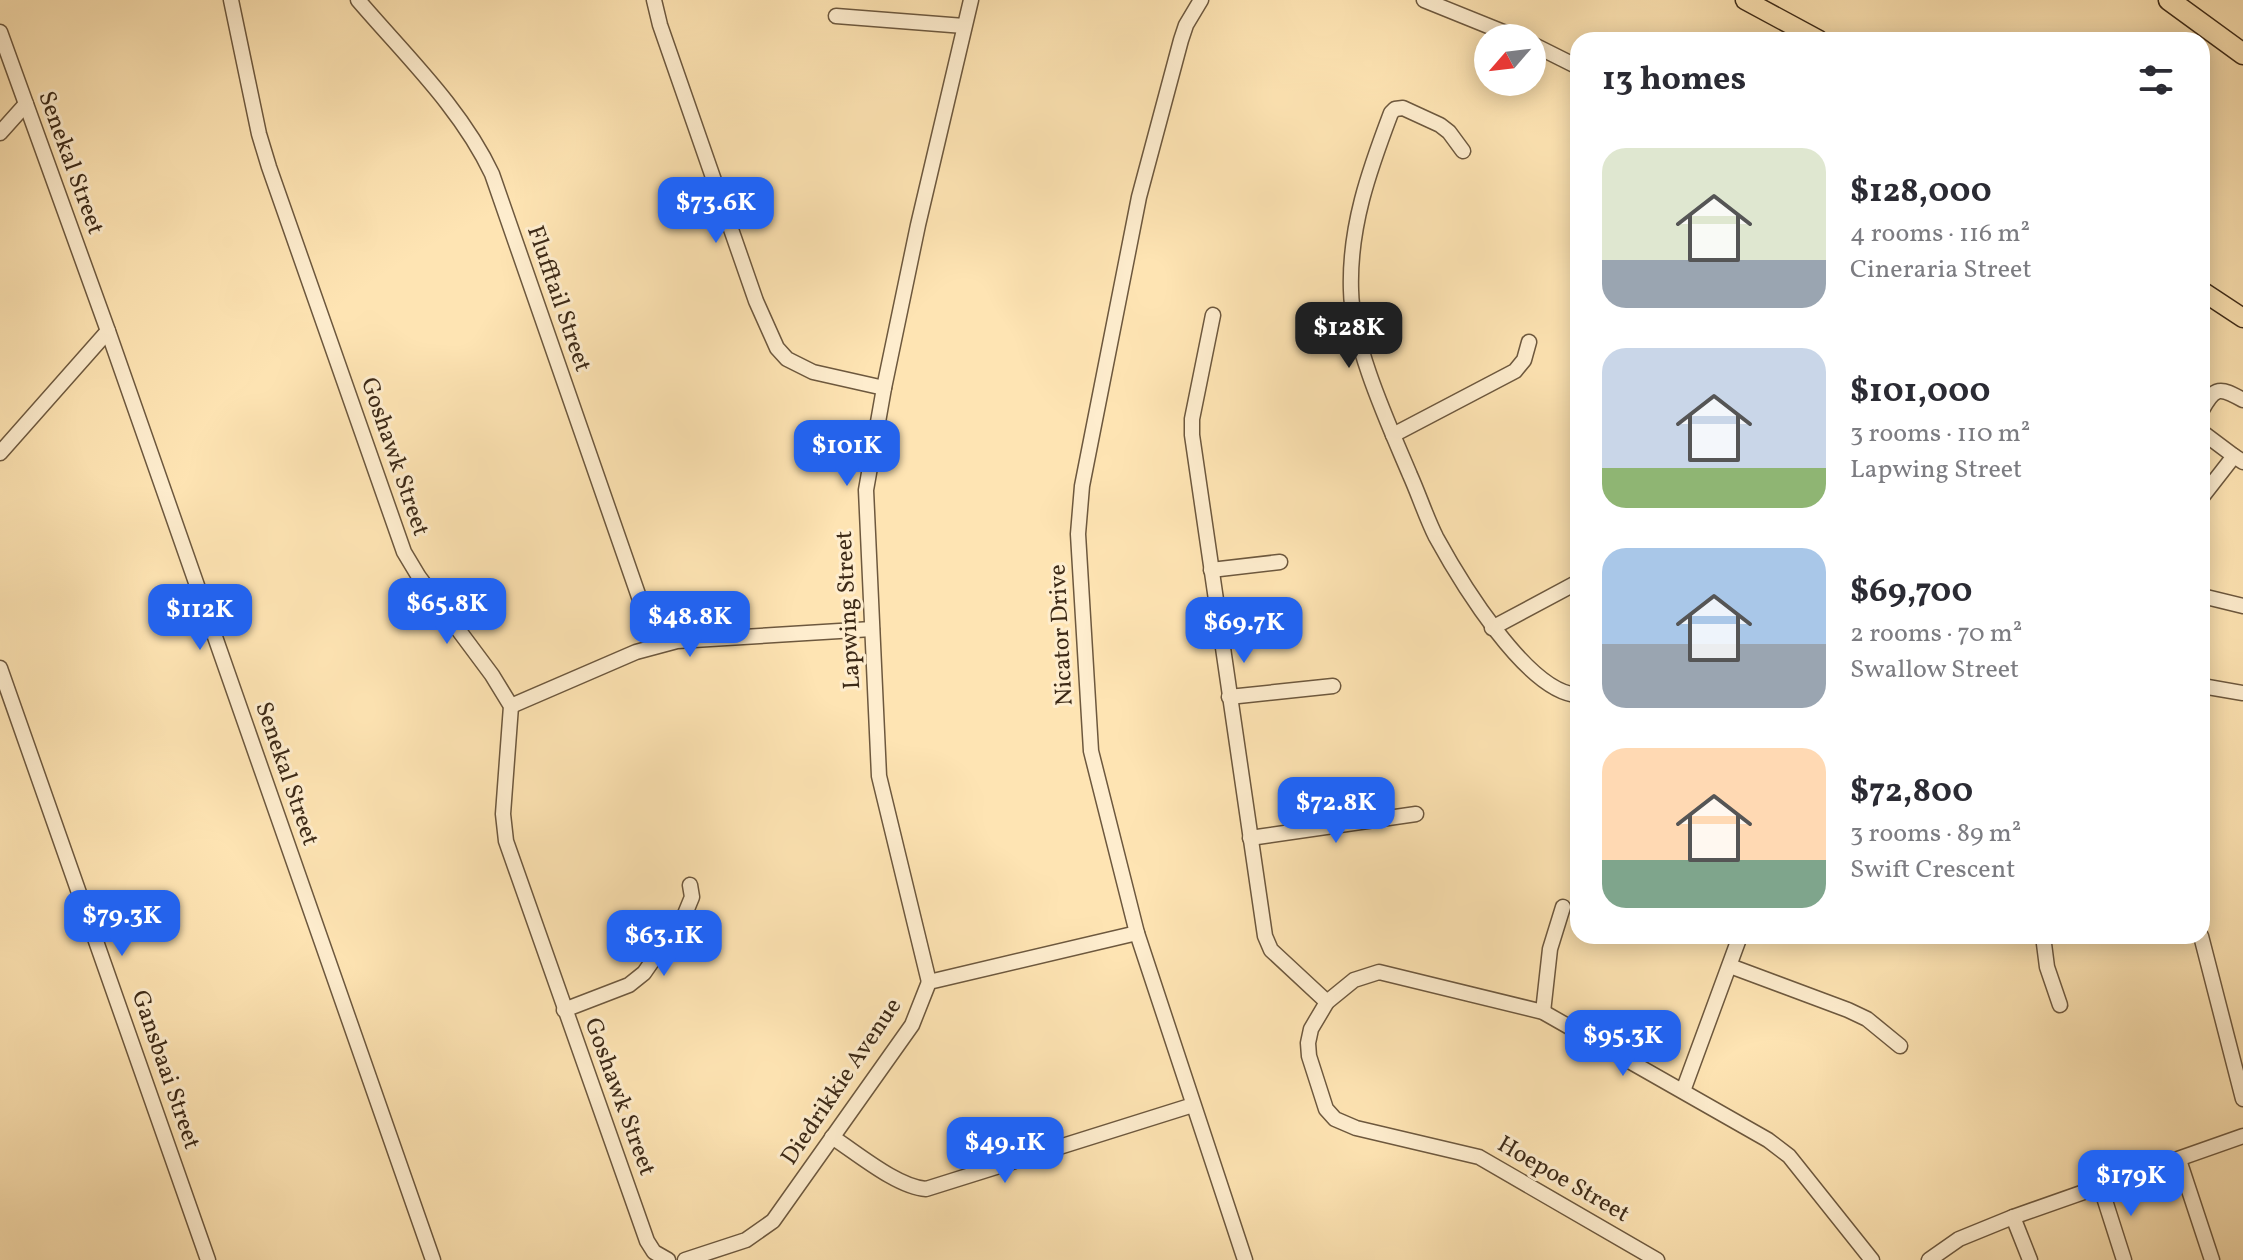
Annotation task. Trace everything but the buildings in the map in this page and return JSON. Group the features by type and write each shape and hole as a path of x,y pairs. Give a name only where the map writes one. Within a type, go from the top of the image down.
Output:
{"highway":[{"path":"2169,0 2243,54"}],"main road":[{"path":"1745,0 1804,32"},
{"path":"2210,296 2243,318"}],"street":[{"name":"Flufftail Street","path":"358,0 468,132 492,174 656,646"},
{"path":"654,0 756,301 777,348 787,359 813,372 884,388"},
{"name":"Lapwing Street","path":"929,982 879,776 866,490 884,388 971,0"},
{"name":"Nicator Drive","path":"1201,0 1186,25 1139,197 1079,508 1078,534 1091,751 1137,933 1245,1260"},
{"path":"1424,0 1483,24"},
{"name":"Goshawk Street","path":"235,1 259,134 269,167 404,552 511,706 503,827 564,1010 647,1241 654,1252 668,1260"},
{"path":"836,16 964,26"},
{"name":"Senekal Street","path":"0,32 108,331 433,1260"},
{"path":"1546,51 1570,63"},
{"path":"0,133 26,104"},
{"path":"1463,151 1440,125 1403,108 1395,109 1385,127 1361,198 1354,231 1350,292 1364,354 1393,435 1436,536 1492,628 1549,686 1570,695"},
{"path":"1213,315 1192,419 1192,435 1267,944 1327,1002 1354,980 1379,972 1543,1012 1768,1140 1789,1156 1872,1260"},
{"path":"0,453 108,331"},
{"path":"1393,435 1515,371 1524,360 1529,342"},
{"path":"2210,396 2225,390 2243,400"},
{"path":"2210,438 2238,459 2210,489"},
{"path":"1211,570 1280,562"},
{"path":"1492,628 1570,586"},
{"path":"2210,598 2243,606"},
{"path":"511,706 636,652 677,641 872,629"},
{"name":"Gansbaai Street","path":"0,668 208,1260"},
{"path":"1229,697 1333,686"},
{"path":"2210,687 2243,693"},
{"path":"1250,838 1416,814"},
{"path":"564,1010 639,979 685,914 692,897 690,885"},
{"path":"1543,1012 1550,949 1563,907"},
{"name":"Diedrikkie Avenue","path":"685,1260 746,1240 773,1221 912,1025 929,982 1137,933"},
{"path":"1683,1091 1737,944"},
{"path":"2044,944 2047,967 2060,1005"},
{"path":"2203,944 2243,1099"},
{"path":"1730,966 1848,1010 1867,1019 1900,1046"},
{"name":"Hoepoe Street","path":"1327,1002 1311,1029 1308,1043 1309,1056 1326,1109 1335,1119 1356,1128 1479,1157 1657,1260"},
{"path":"832,1137 902,1182 926,1189 1193,1105"},
{"path":"1930,1260 1959,1239 2013,1217 2243,1136"},
{"path":"2179,1160 2212,1260"},
{"path":"2101,1188 2124,1260"},
{"path":"2013,1217 2030,1260"}]}
